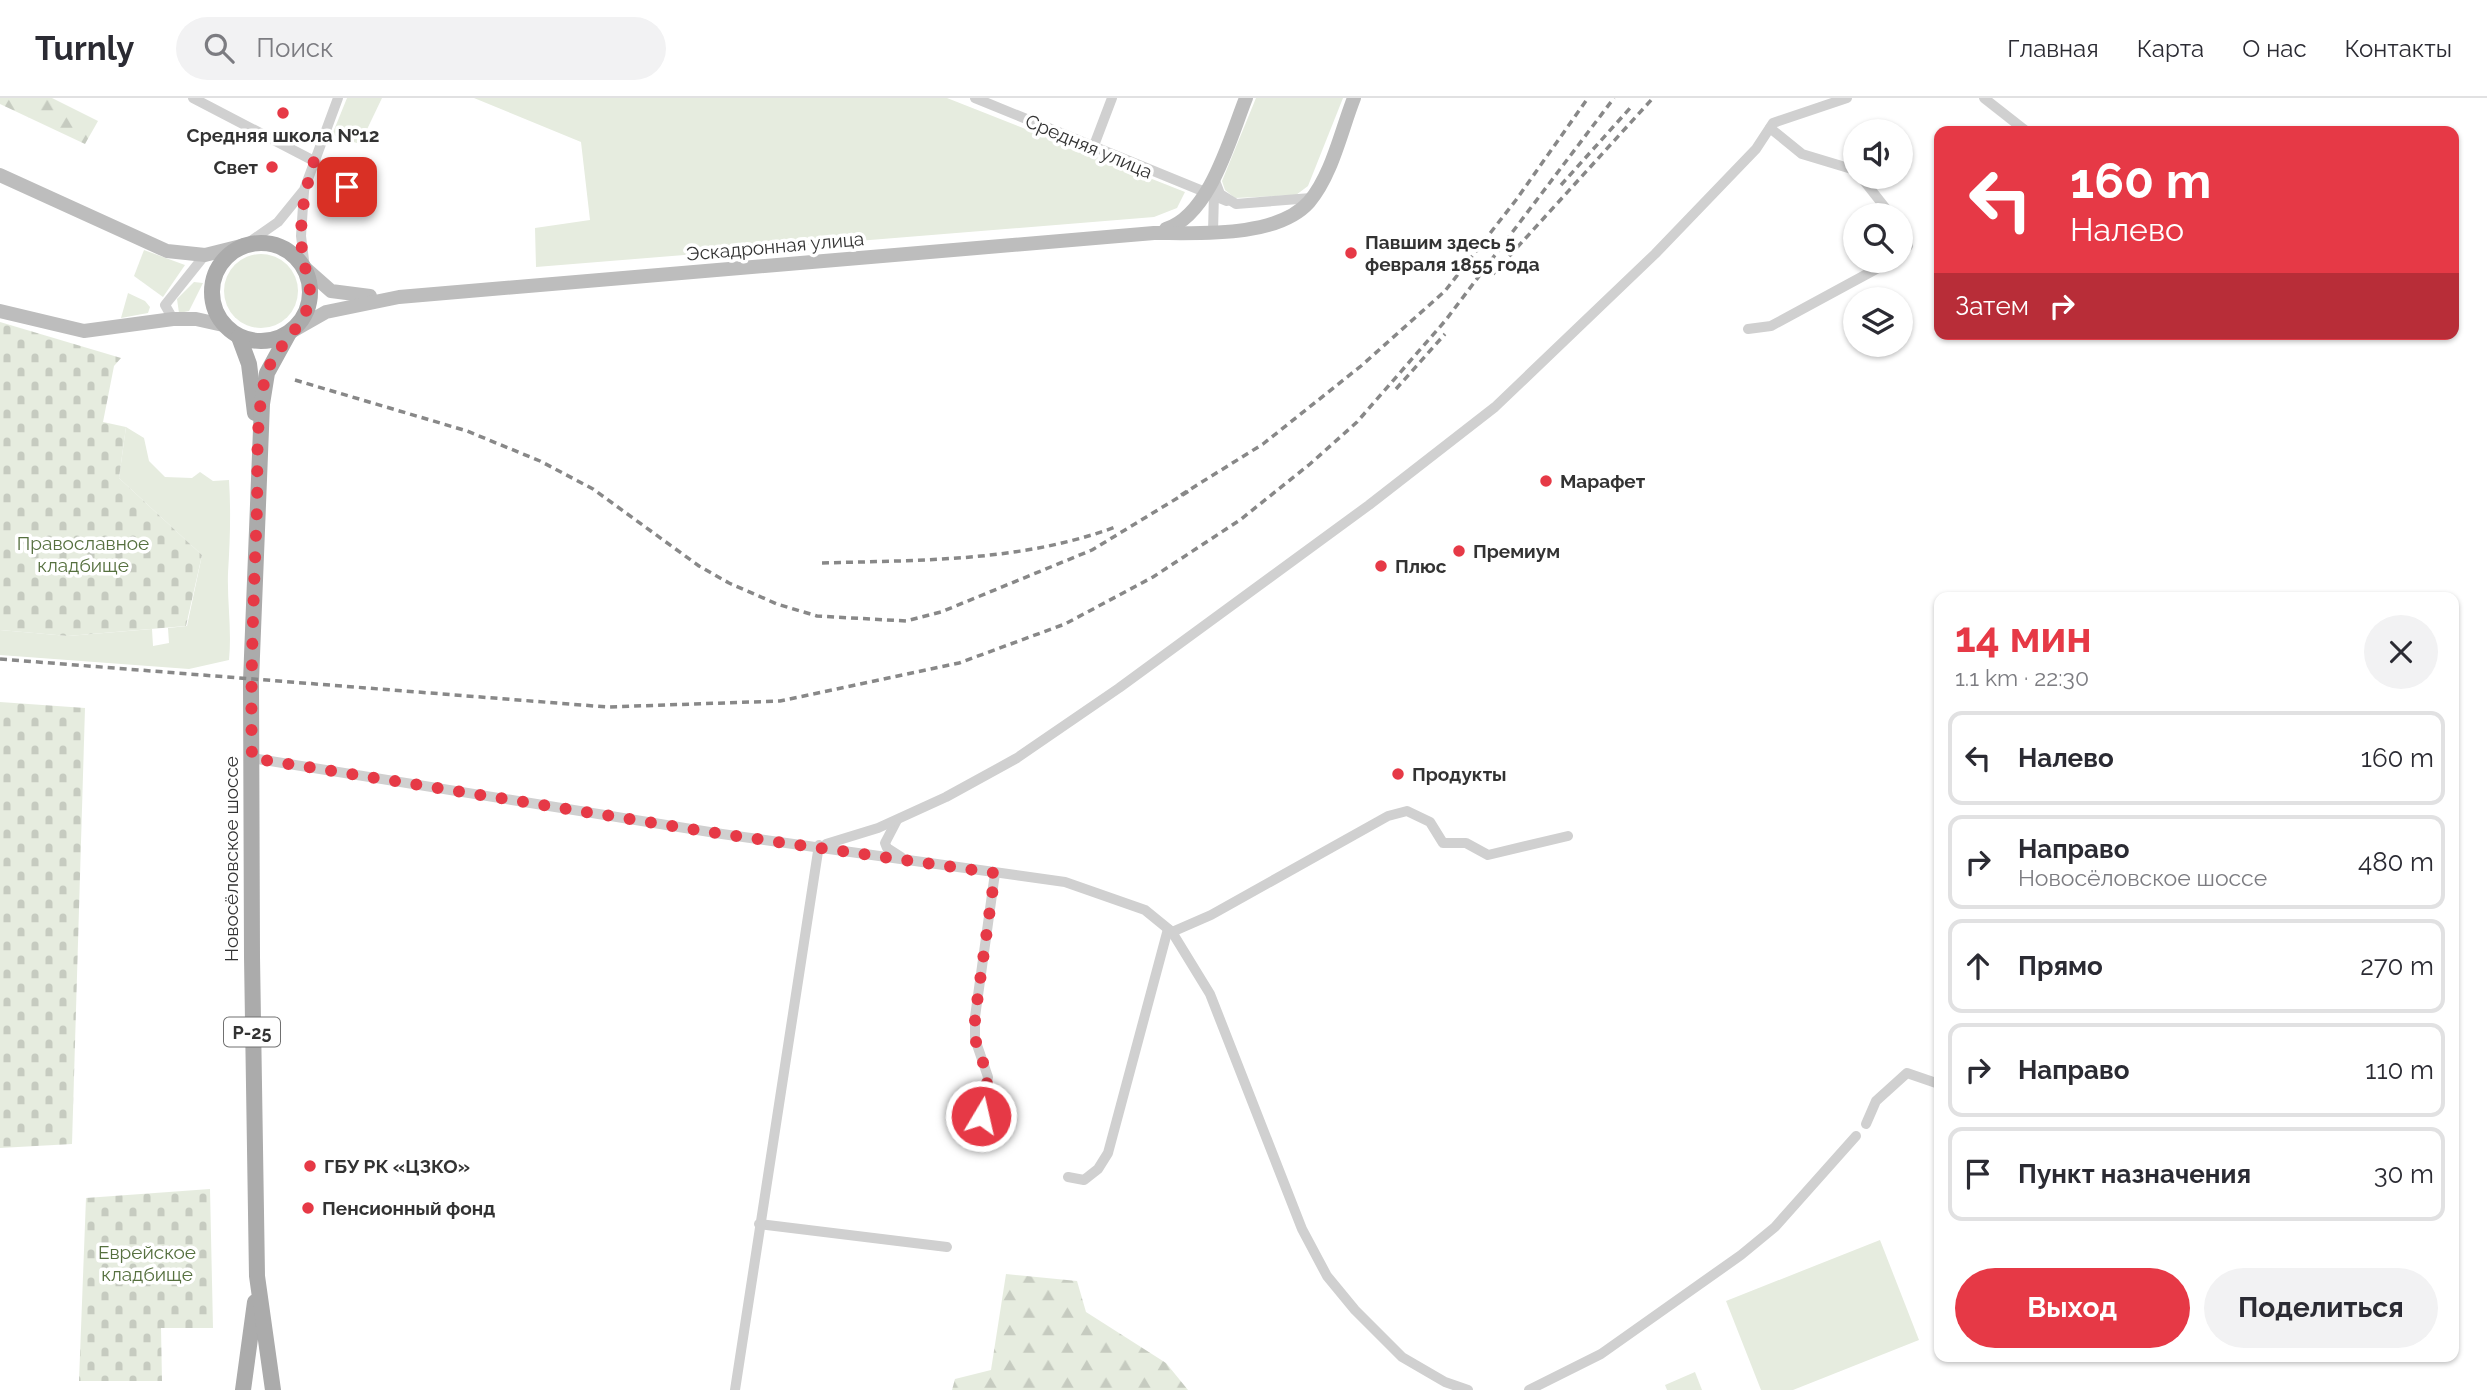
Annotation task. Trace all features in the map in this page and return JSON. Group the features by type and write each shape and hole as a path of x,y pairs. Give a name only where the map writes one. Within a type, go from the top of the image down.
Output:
{"main road":[{"path":"1154,233 1180,225 1209,195 1246,98"},
{"path":"1154,233 1236,231 1285,219 1312,198 1321,184 1354,98"},
{"path":"0,175 167,251 205,255 260,242 277,245 298,259 331,291 342,295 399,297"},
{"name":"Эскадронная улица","path":"399,297 1154,233"},
{"path":"223,325 212,302 216,272 229,253 245,245"},
{"path":"289,333 303,318 309,302 310,284 305,268"},
{"path":"0,311 84,331 173,319 197,319 223,325 239,337 264,342 289,333 326,312 399,297"},
{"name":"Новосёловское шоссе","path":"273,1390 258,1283 252,998 251,681 259,436 267,373 289,333"},
{"name":"Новосёловское шоссе","path":"239,337 249,364 259,436"},
{"name":"Новосёловское шоссе","path":"243,1390 258,1283"}],"street":[{"path":"192,98 314,161 364,201"},
{"path":"305,268 301,236 304,190 338,98"},
{"path":"1093,148 1112,98"},
{"path":"819,845 840,842 946,797 1017,758 1107,696 1486,414 1566,342 1655,254 1756,149 1773,123 1847,98"},
{"path":"1984,98 2020,126"},
{"name":"Средняя улица","path":"982,99 1093,148 1236,204 1312,198"},
{"path":"1770,128 1802,153 1843,166"},
{"path":"1214,178 1227,201"},
{"path":"1870,189 1882,203"},
{"path":"245,245 278,222 304,190"},
{"path":"1209,195 1213,232"},
{"path":"173,319 165,305 205,255"},
{"path":"1748,329 1771,326 1869,273"},
{"path":"252,758 722,834 819,845 1065,882 1145,910 1170,930 1210,994 1302,1228 1327,1276 1355,1310 1402,1357 1444,1382 1468,1390"},
{"path":"1170,930 1211,915 1388,816 1407,811 1430,822 1443,843 1466,843 1488,855 1568,836"},
{"path":"897,819 885,843 891,852 906,860"},
{"path":"735,1390 819,845"},
{"path":"981,1116 988,1077 975,1039 975,1017 995,873"},
{"path":"1068,1177 1084,1180 1098,1169 1108,1153 1170,930"},
{"path":"1866,1124 1876,1101 1908,1073 1934,1082"},
{"path":"1529,1390 1601,1354 1741,1255 1775,1227 1856,1136"},
{"path":"760,1224 947,1248"}],"green space":[{"path":"0,98 52,98 98,121 85,144 0,104"},
{"path":"347,98 382,98 360,144 332,135"},
{"path":"474,98 947,98 1185,192 1177,208 1154,217 536,267 535,228 590,220 581,142"},
{"path":"1256,98 1343,98 1308,186 1296,195 1235,198 1225,190 1222,181"},
{"path":"144,250 185,265 163,297 134,276"},
{"path":"261,254 275,257 287,265 295,277 298,291 295,305 287,317 275,325 261,328 247,325 235,317 227,305 224,291 227,277 235,265 247,257"},
{"path":"194,282 203,283 189,311 179,313 177,299"},
{"path":"128,293 145,301 150,307 148,313 121,318"},
{"name":"Православное кладбище","path":"0,322 121,358 114,366 103,422 126,427 119,478 202,555 186,626 68,636 0,630"},
{"path":"126,427 144,438 149,461 165,477 192,478 200,472 213,481 229,480 229,660 189,669 0,655 0,630 68,636 152,629 153,646 169,643 168,628 187,626 202,555 119,478"},
{"path":"0,702 85,708 72,1144 0,1148"},
{"name":"Еврейское кладбище","path":"210,1189 213,1328 161,1328 162,1381 79,1381 86,1198"},
{"path":"1880,1240 1919,1340 1793,1390 1761,1390 1726,1301"},
{"path":"1006,1274 1077,1281 1086,1312 1166,1363 1188,1390 952,1390 955,1379 991,1370"},
{"path":"1695,1372 1702,1390 1667,1390 1665,1385"}],"railway":[{"path":"1181,495 1263,444 1361,366 1445,291 1516,200 1588,98"},
{"path":"0,659 607,707 780,701 959,663 1065,624 1153,577 1240,520 1310,464 1357,422 1445,321 1614,98"},
{"path":"1493,274 1653,98"},
{"path":"1561,185 1631,107"},
{"path":"1396,389 1445,334"},
{"path":"295,380 467,431 540,461 593,489 699,566 729,583 777,604 817,616 906,621 941,612 1092,550 1189,491"},
{"path":"822,563 1009,553 1046,547 1118,526"}],"place":[{"name":"Средняя школа №12","path":"283,113"},
{"name":"Свет","path":"272,167"},
{"name":"Павшим здесь 5 февраля 1855 года","path":"1351,253"},
{"name":"Марафет","path":"1546,481"},
{"name":"Премиум","path":"1459,551"},
{"name":"Плюс","path":"1381,566"},
{"name":"Продукты","path":"1398,774"},
{"name":"ГБУ РК «ЦЗКО»","path":"310,1166"},
{"name":"Пенсионный фонд","path":"308,1208"}],"route":[{"path":"347,187 314,161 304,190 301,214 302,252 310,284 309,302 303,318 289,333 267,373 259,436 251,681 252,758 722,834 819,845 995,873 975,1017 975,1039 988,1077 981,1116"}]}
